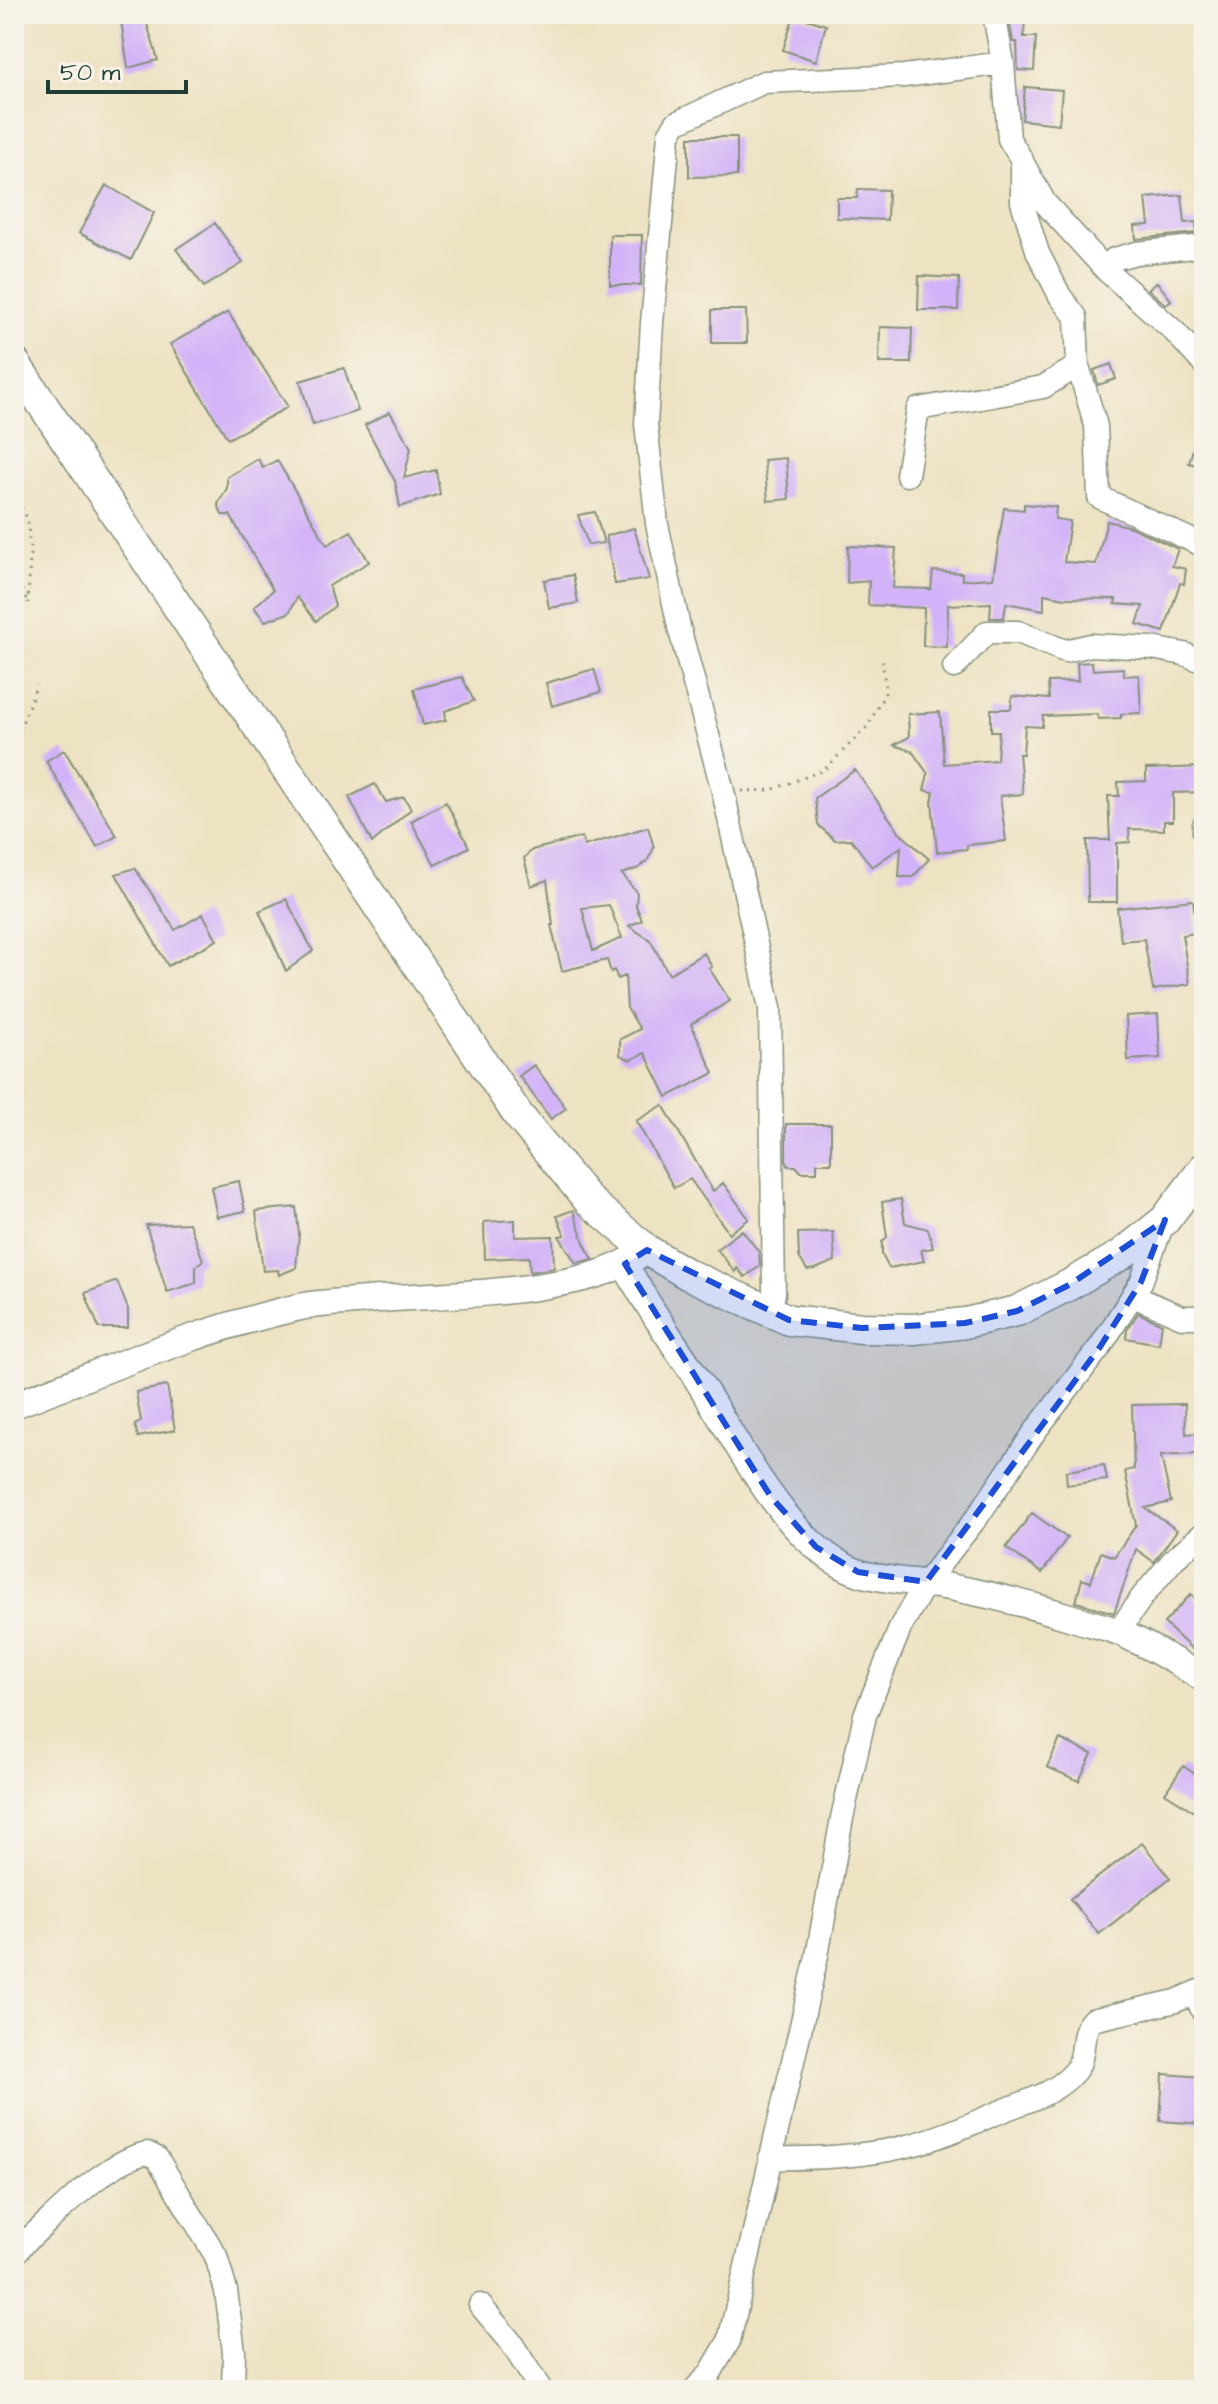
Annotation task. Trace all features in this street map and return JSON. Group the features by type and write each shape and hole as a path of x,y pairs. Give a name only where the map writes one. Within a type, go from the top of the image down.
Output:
{"main road":[{"path":"14,362 518,1115 636,1257 687,1274 789,1320 862,1328 914,1329 978,1320 1017,1311 1121,1255 1165,1220 1204,1168"}],"street":[{"path":"994,14 1003,63 1009,139 1045,203 1107,271 1174,331 1204,364"},
{"path":"770,1313 774,1293 770,1008 723,791 679,627 657,524 646,424 669,135 676,123 764,82 904,76 1003,63"},
{"path":"1022,160 1022,202 1038,253 1060,296 1076,317 1078,366 1096,426 1099,497 1204,546"},
{"path":"1107,271 1114,259 1136,253 1204,246"},
{"path":"907,475 918,409 1043,387 1078,366"},
{"path":"954,667 987,632 1018,632 1065,651 1091,645 1152,648 1184,654 1204,662"},
{"path":"1204,825 1204,832"},
{"path":"704,2385 729,2341 817,1956 842,1818 865,1715 901,1626 926,1582 978,1516 1036,1430 1100,1347 1141,1282 1165,1220"},
{"path":"14,1405 213,1331 302,1306 532,1288 578,1280 636,1257 639,1291 771,1497 816,1547 834,1561 858,1572 892,1581 926,1582 1010,1599 1118,1632 1204,1679"},
{"path":"1133,1296 1182,1317 1204,1317"},
{"path":"1118,1632 1174,1559 1204,1533"},
{"path":"770,2158 812,2159 866,2154 916,2144 1046,2094 1075,2071 1081,2059 1086,2026 1092,2020 1200,1998"},
{"path":"14,2255 114,2166 132,2156 147,2153 157,2158 216,2256 226,2291 234,2352 233,2390"},
{"path":"480,2305 510,2341 541,2390"}],"path":[{"path":"14,453 16,498 28,520 28,603 14,576"},
{"path":"723,791 771,790 824,770 868,726 886,691 882,660"},
{"path":"14,744 37,684"}],"highlighted area":[{"path":"1165,1220 1141,1282 1100,1347 926,1582 858,1572 816,1547 771,1497 625,1264 647,1250 789,1320 862,1328 965,1323 1017,1311 1069,1285"}],"building":[{"path":"120,14 144,14 158,60 128,68"},
{"path":"1008,14 1025,14 1024,37 1036,37 1034,71 1018,70 1017,42 1013,42"},
{"path":"794,15 826,25 816,61 783,50"},
{"path":"1025,87 1062,90 1059,124 1022,120"},
{"path":"689,137 737,137 737,176 689,177"},
{"path":"106,185 154,213 131,260 79,233"},
{"path":"858,189 888,190 887,220 837,218 837,198 857,198"},
{"path":"1182,195 1185,223 1196,222 1197,233 1136,239 1135,226 1149,225 1146,198"},
{"path":"215,223 243,263 204,287 176,249"},
{"path":"610,235 642,235 641,285 610,285"},
{"path":"919,276 959,278 958,310 918,310"},
{"path":"1157,282 1171,300 1166,305 1148,289"},
{"path":"712,310 746,310 747,343 712,343"},
{"path":"228,312 288,407 228,439 170,344"},
{"path":"880,327 912,328 911,363 879,363"},
{"path":"1111,364 1116,379 1098,385 1094,370"},
{"path":"344,368 358,411 313,425 300,381"},
{"path":"390,412 411,448 404,478 436,470 440,494 400,507 395,481 365,425"},
{"path":"1200,424 1204,424 1204,467 1189,463"},
{"path":"786,458 789,499 768,501 764,460"},
{"path":"258,459 263,468 277,460 327,545 351,531 369,562 329,586 335,606 316,621 297,597 289,613 265,621 254,607 273,590 230,515 222,515 218,504 227,488 227,477"},
{"path":"1024,504 1056,507 1055,519 1070,521 1064,562 1096,564 1107,521 1131,527 1178,549 1172,566 1186,569 1184,584 1180,583 1164,632 1137,624 1143,606 1115,604 1116,599 1065,598 1044,594 1044,610 1006,603 1004,618 990,618 991,603 948,605 947,647 923,646 924,608 868,605 869,581 847,583 848,546 896,548 893,588 931,589 933,571 962,573 962,580 993,578 1004,508 1024,510"},
{"path":"595,512 604,543 588,545 578,515"},
{"path":"634,528 649,579 615,584 606,536"},
{"path":"573,575 578,603 549,608 544,580"},
{"path":"1092,662 1093,670 1123,668 1124,676 1139,675 1141,713 1098,719 1097,714 1043,716 1042,727 1025,726 1023,754 1019,754 1023,794 1000,796 1006,841 937,852 932,802 934,792 924,790 928,774 912,751 894,745 909,737 908,714 940,712 944,764 997,760 999,731 991,731 991,709 1011,709 1012,696 1049,699 1048,682 1078,681 1077,663"},
{"path":"594,669 601,692 552,706 546,683"},
{"path":"462,677 474,701 445,711 446,720 423,725 414,689"},
{"path":"64,750 117,836 97,847 46,761"},
{"path":"1204,767 1204,792 1173,793 1173,821 1164,821 1164,830 1129,829 1130,842 1117,843 1117,902 1088,902 1087,840 1110,840 1108,796 1119,796 1118,782 1146,781 1146,769"},
{"path":"855,770 900,833 929,859 913,877 899,877 901,847 872,867 851,839 835,840 818,825 815,798"},
{"path":"375,784 386,802 404,797 411,809 372,843 349,797"},
{"path":"446,802 469,847 435,865 411,821"},
{"path":"648,827 654,848 647,861 639,868 622,874 637,893 636,906 642,920 629,926 650,940 669,974 704,953 712,967 709,968 730,1001 691,1024 714,1073 667,1097 645,1053 630,1060 620,1055 620,1039 640,1029 627,1008 625,976 618,979 614,970 611,972 607,960 562,971 551,925 547,880 531,886 524,858 532,850 582,837 584,846","holes":["609,905 622,938 593,951 582,908"]},
{"path":"135,868 175,930 203,914 217,940 168,966 116,874"},
{"path":"286,899 313,951 286,971 259,911"},
{"path":"1193,900 1197,933 1182,935 1190,984 1153,990 1144,939 1121,941 1117,908"},
{"path":"1158,1014 1160,1058 1128,1060 1126,1016"},
{"path":"534,1065 566,1108 551,1119 519,1076"},
{"path":"663,1105 713,1191 723,1183 749,1219 729,1233 690,1179 674,1188 636,1121"},
{"path":"786,1124 831,1124 831,1163 817,1163 817,1172 801,1172 796,1166 788,1166"},
{"path":"239,1181 245,1211 217,1217 211,1187"},
{"path":"901,1199 905,1223 928,1229 933,1248 921,1250 924,1261 889,1268 882,1255 882,1242 887,1237 882,1202"},
{"path":"296,1207 299,1235 296,1268 279,1275 278,1270 263,1271 256,1211"},
{"path":"573,1210 593,1259 576,1263 559,1236 565,1235 557,1216"},
{"path":"515,1220 515,1237 553,1236 554,1268 530,1272 529,1257 485,1259 484,1222"},
{"path":"189,1223 203,1260 196,1266 196,1283 167,1292 146,1225"},
{"path":"742,1230 759,1252 760,1266 745,1277 737,1268 735,1272 717,1249"},
{"path":"833,1232 835,1261 807,1270 799,1257 798,1233"},
{"path":"117,1281 128,1309 128,1328 99,1328 85,1293"},
{"path":"1138,1313 1162,1324 1159,1344 1126,1338 1127,1330"},
{"path":"167,1386 175,1430 138,1437 135,1425 141,1421 136,1392"},
{"path":"1185,1404 1186,1434 1196,1433 1197,1454 1161,1456 1171,1502 1145,1508 1177,1530 1154,1562 1136,1549 1114,1613 1076,1602 1082,1579 1091,1582 1101,1552 1114,1557 1136,1525 1125,1471 1134,1469 1132,1405"},
{"path":"1104,1465 1107,1480 1067,1485 1066,1471"},
{"path":"1032,1513 1067,1538 1042,1573 1006,1548"},
{"path":"1191,1594 1204,1606 1204,1636 1192,1649 1164,1623"},
{"path":"1060,1739 1092,1754 1079,1781 1047,1767"},
{"path":"1183,1766 1204,1780 1204,1818 1165,1793"},
{"path":"1142,1843 1170,1878 1099,1934 1070,1899"},
{"path":"1163,2074 1204,2077 1204,2124 1160,2121"}]}
